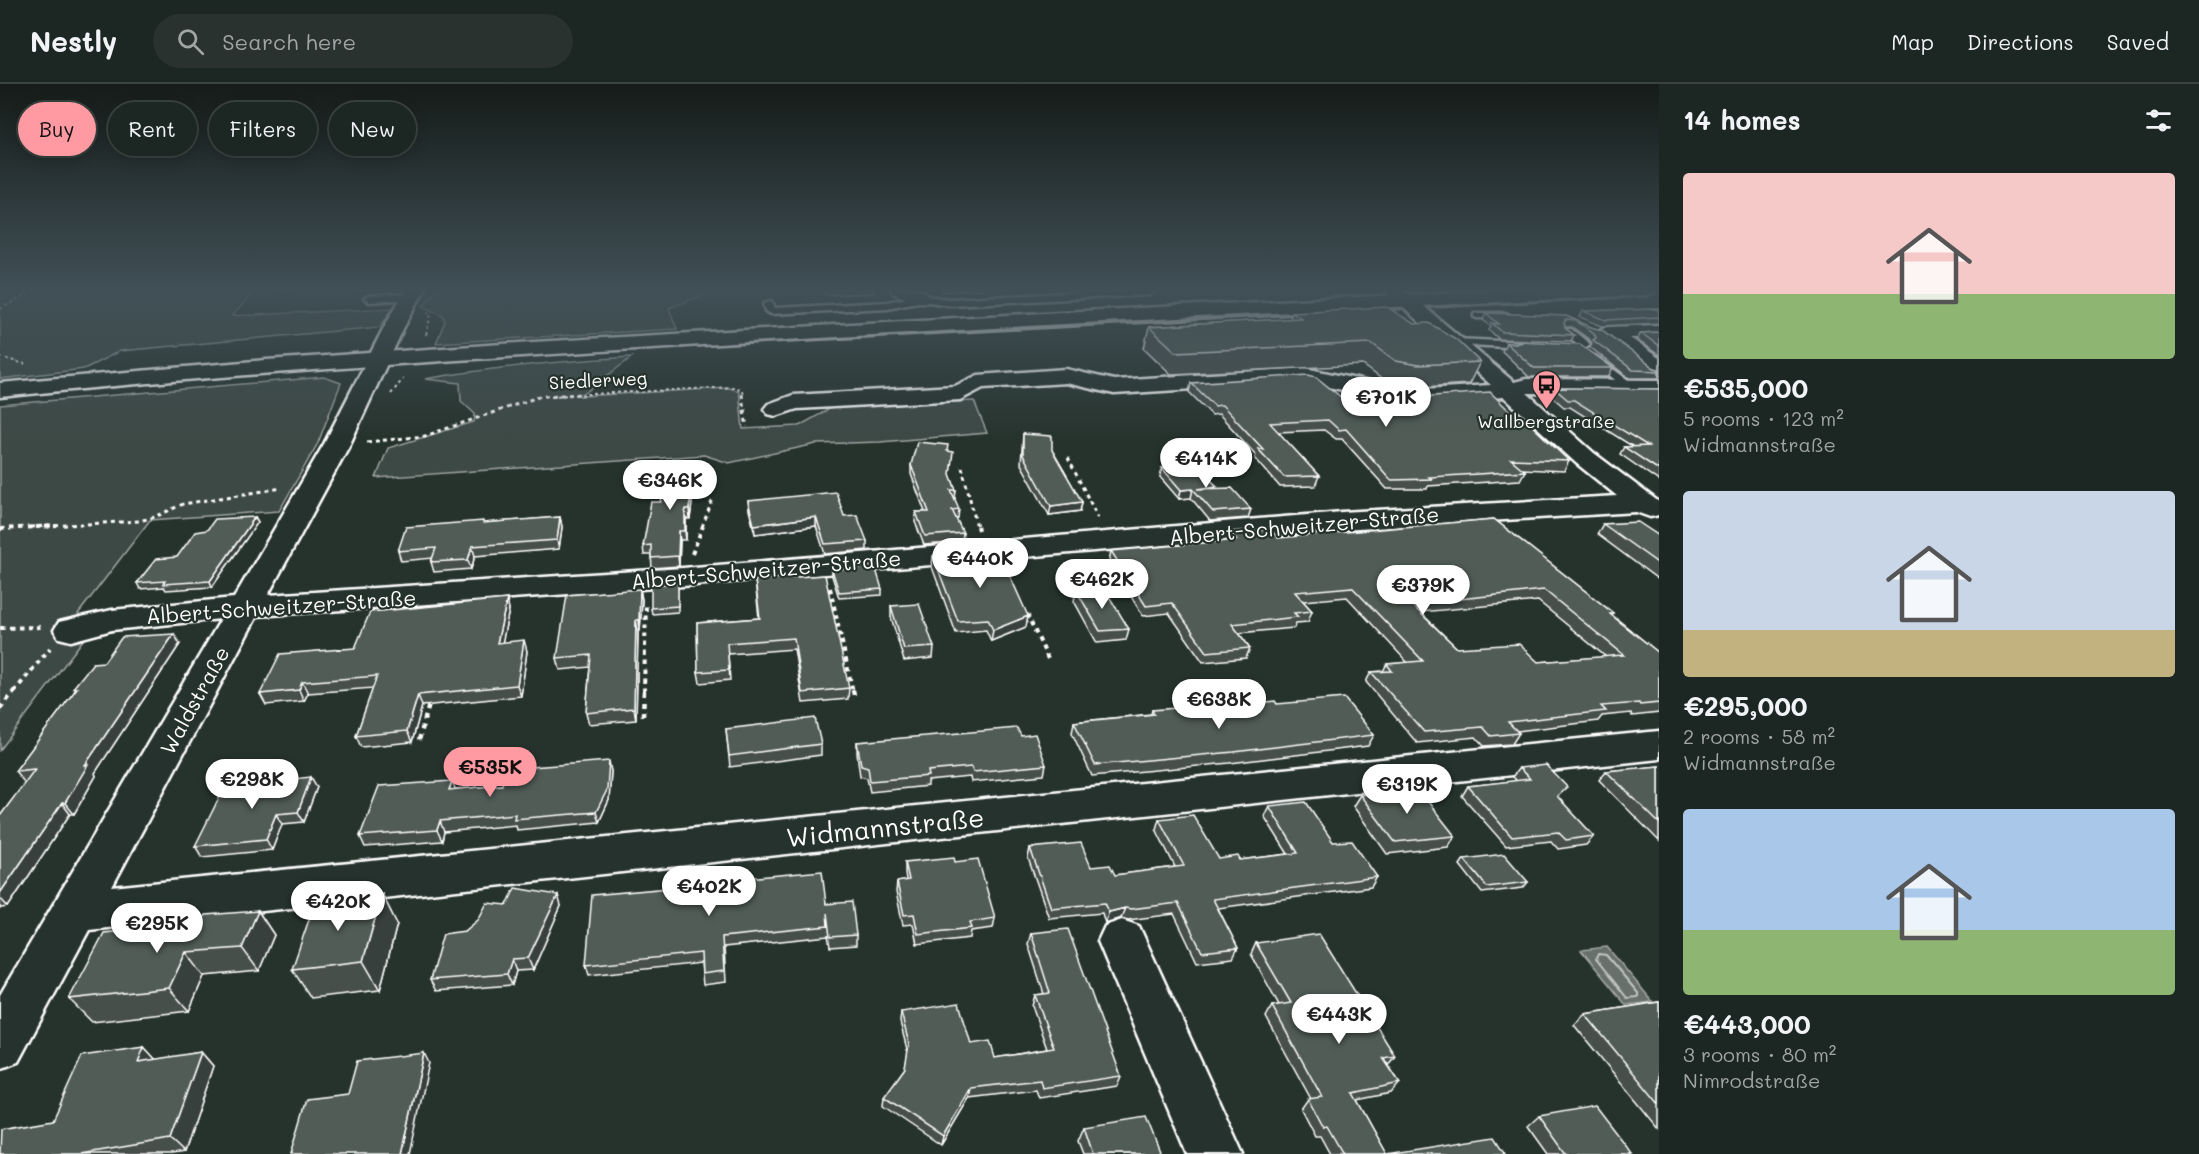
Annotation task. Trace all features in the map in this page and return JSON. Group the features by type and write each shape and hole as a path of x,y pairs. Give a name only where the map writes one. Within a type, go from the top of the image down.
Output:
{"street":[{"name":"Waldstraße","path":"0,1044 337,444 389,339"},
{"path":"0,390 379,358 694,339"},
{"path":"1450,339 1585,458 1650,509"},
{"path":"1614,339 1659,368"},
{"path":"776,409 793,402 960,393 978,382 1066,376 1114,387 1305,375 1408,398 1526,386 1659,387"},
{"name":"Albert-Schweitzer-Straße","path":"70,630 112,620 245,607 683,577 1437,514 1650,509"},
{"name":"Widmannstraße","path":"76,911 1659,745"},
{"path":"1122,941 1215,1154"}],"lane":[{"path":"1578,339 1585,344 1574,347 1631,387"},
{"path":"1454,342 1537,345"}],"path":[{"path":"423,345 425,339"},
{"name":"Siedlerweg","path":"337,444 424,436 541,396 734,387 742,390 744,411"},
{"path":"747,427 744,411 776,409"},
{"path":"1068,458 1109,540"},
{"path":"962,467 983,551"},
{"path":"0,529 139,521 155,517 183,504 315,482"},
{"path":"683,577 713,499"},
{"path":"830,585 854,695"},
{"path":"643,716 646,599"},
{"path":"1024,608 1048,659"},
{"path":"0,628 31,626 70,630"},
{"path":"0,709 43,654 70,630"},
{"path":"419,740 432,694"}],"shaded area":[{"path":"0,339 251,339 120,351 84,369 0,379"},
{"path":"438,339 506,339 436,343"},
{"path":"632,357 581,396 729,388 739,391 743,429 799,426 833,407 974,401 987,433 880,442 816,444 729,463 704,455 376,478 388,448 474,422 475,414 461,401 460,383 425,379 528,365"},
{"path":"324,377 341,383 318,443 279,511 150,520 78,614 86,636 0,750 0,405"}],"water":[{"path":"1607,947 1653,1002 1626,1005 1581,950"}],"building":[{"path":"1162,339 1456,339 1480,362 1418,365 1396,361 1371,343 1176,352"},
{"path":"1614,339 1659,371 1633,370 1593,340"},
{"path":"1649,339 1659,339 1659,346"},
{"path":"1517,341 1580,344 1613,368 1534,368 1506,343 1519,343"},
{"path":"1308,375 1316,377 1347,402 1490,392 1519,420 1526,420 1569,461 1511,459 1525,471 1391,480 1346,429 1339,430 1328,420 1270,423 1319,476 1284,477 1258,449 1263,449 1222,405 1215,406 1191,383"},
{"path":"1554,388 1659,389 1659,470 1624,447 1648,446 1574,400 1568,400"},
{"path":"1023,434 1052,436 1052,450 1082,502 1051,506 1023,455"},
{"path":"917,442 948,445 947,451 953,452 950,474 956,490 951,490 959,509 952,510 963,533 925,536 916,512 929,512 911,465"},
{"path":"695,462 689,509 685,509 685,531 679,531 678,556 651,558 651,545 643,546 651,502 661,502 667,463"},
{"path":"1195,465 1217,486 1198,489 1232,488 1251,509 1213,512 1193,489 1181,490 1162,468"},
{"path":"836,492 844,516 857,515 867,541 825,544 816,517 754,525 748,501"},
{"path":"255,517 210,581 137,583 156,559 177,557 195,532 207,530 215,519"},
{"path":"560,517 557,540 472,546 468,560 431,562 436,548 398,551 406,527"},
{"path":"1494,519 1613,613 1610,614 1659,653 1659,703 1601,706 1606,711 1508,722 1519,733 1491,736 1483,727 1424,732 1371,672 1392,671 1387,664 1423,661 1352,587 1295,592 1312,611 1294,613 1298,617 1232,624 1250,648 1207,652 1172,603 1146,606 1111,551 1237,540 1231,532 1270,529 1278,538","holes":["1544,590 1624,655 1538,662 1519,644 1457,648 1411,604"]},
{"path":"1638,522 1659,536 1659,564 1603,524"},
{"path":"974,553 978,560 1002,558 1028,616 993,630 988,619 958,621 933,556"},
{"path":"875,566 882,589 839,592 832,570"},
{"path":"825,575 849,688 802,693 794,638 727,643 729,670 698,672 697,623 760,618 755,580"},
{"path":"678,583 678,606 651,608 651,585"},
{"path":"1104,588 1129,629 1100,631 1076,590"},
{"path":"640,589 639,620 636,620 634,708 586,713 591,655 557,658 567,595"},
{"path":"507,599 497,643 524,640 517,685 418,695 407,731 356,736 377,676 302,682 299,690 260,694 280,654 355,648 370,612"},
{"path":"919,604 934,647 904,649 891,606"},
{"path":"174,634 85,765 88,765 65,803 62,803 0,893 0,816 35,769 15,771 77,688 73,688 93,663 104,662 122,637"},
{"path":"1344,698 1374,735 1234,752 1095,765 1074,722 1154,714 1152,710 1201,706 1203,709 1275,701 1277,704"},
{"path":"815,718 821,744 729,756 726,729"},
{"path":"1017,728 1021,736 1035,734 1046,765 973,772 971,767 928,771 929,776 870,781 868,767 861,765 857,742"},
{"path":"609,761 607,790 596,812 514,819 515,814 440,821 437,830 360,836 379,786 452,781 449,790 502,785 505,769"},
{"path":"1546,765 1567,787 1557,796 1594,836 1566,840 1558,832 1512,837 1468,786 1530,779 1519,768"},
{"path":"1659,766 1659,823 1606,771"},
{"path":"311,777 298,812 276,814 266,839 195,846 225,786"},
{"path":"1418,789 1455,836 1395,842 1360,795"},
{"path":"1306,802 1333,842 1352,841 1377,877 1213,899 1238,948 1202,952 1178,903 1125,908 1109,912 1105,903 1051,908 1030,848 1081,843 1091,867 1110,865 1115,875 1184,866 1159,819 1193,815 1219,859 1238,856 1240,860 1298,853 1269,806"},
{"path":"1504,854 1528,882 1487,887 1464,859"},
{"path":"954,857 955,862 978,859 995,918 970,922 972,928 918,934 914,914 904,915 897,882 909,880 905,862"},
{"path":"822,871 826,904 852,902 856,935 830,937 827,913 828,926 722,937 724,971 702,974 701,953 586,965 592,895 680,887 680,878 706,876 706,882"},
{"path":"515,888 558,895 528,958 512,959 507,974 430,980 443,934 465,931 478,920 487,903 507,905"},
{"path":"382,894 363,961 292,969 315,902"},
{"path":"258,911 242,948 186,952 169,988 69,999 104,933 201,923 205,915"},
{"path":"1068,929 1121,1076 1042,1088 1040,1080 971,1088 943,1136 884,1097 905,1068 909,1044 901,1012 959,1003 971,1044 990,1041 995,1058 1054,1048 1035,995 1050,993 1031,933"},
{"path":"1319,934 1395,1056 1383,1058 1400,1083 1353,1093 1387,1154 1343,1154 1327,1126 1323,1127 1308,1099 1322,1097 1272,1006 1291,1003 1256,943"},
{"path":"1659,1002 1659,1104 1585,1014"},
{"path":"144,1047 138,1062 201,1052 170,1139 81,1154 0,1154 1,1129 53,1120 82,1056"},
{"path":"424,1053 402,1154 291,1154 307,1099 348,1094 357,1061"},
{"path":"1595,1106 1632,1154 1566,1154 1539,1116"},
{"path":"1146,1117 1161,1154 1093,1154 1084,1127"},
{"path":"1495,1137 1506,1154 1387,1154"}],"place":[{"name":"Wallbergstraße","path":"1546,410"}]}
